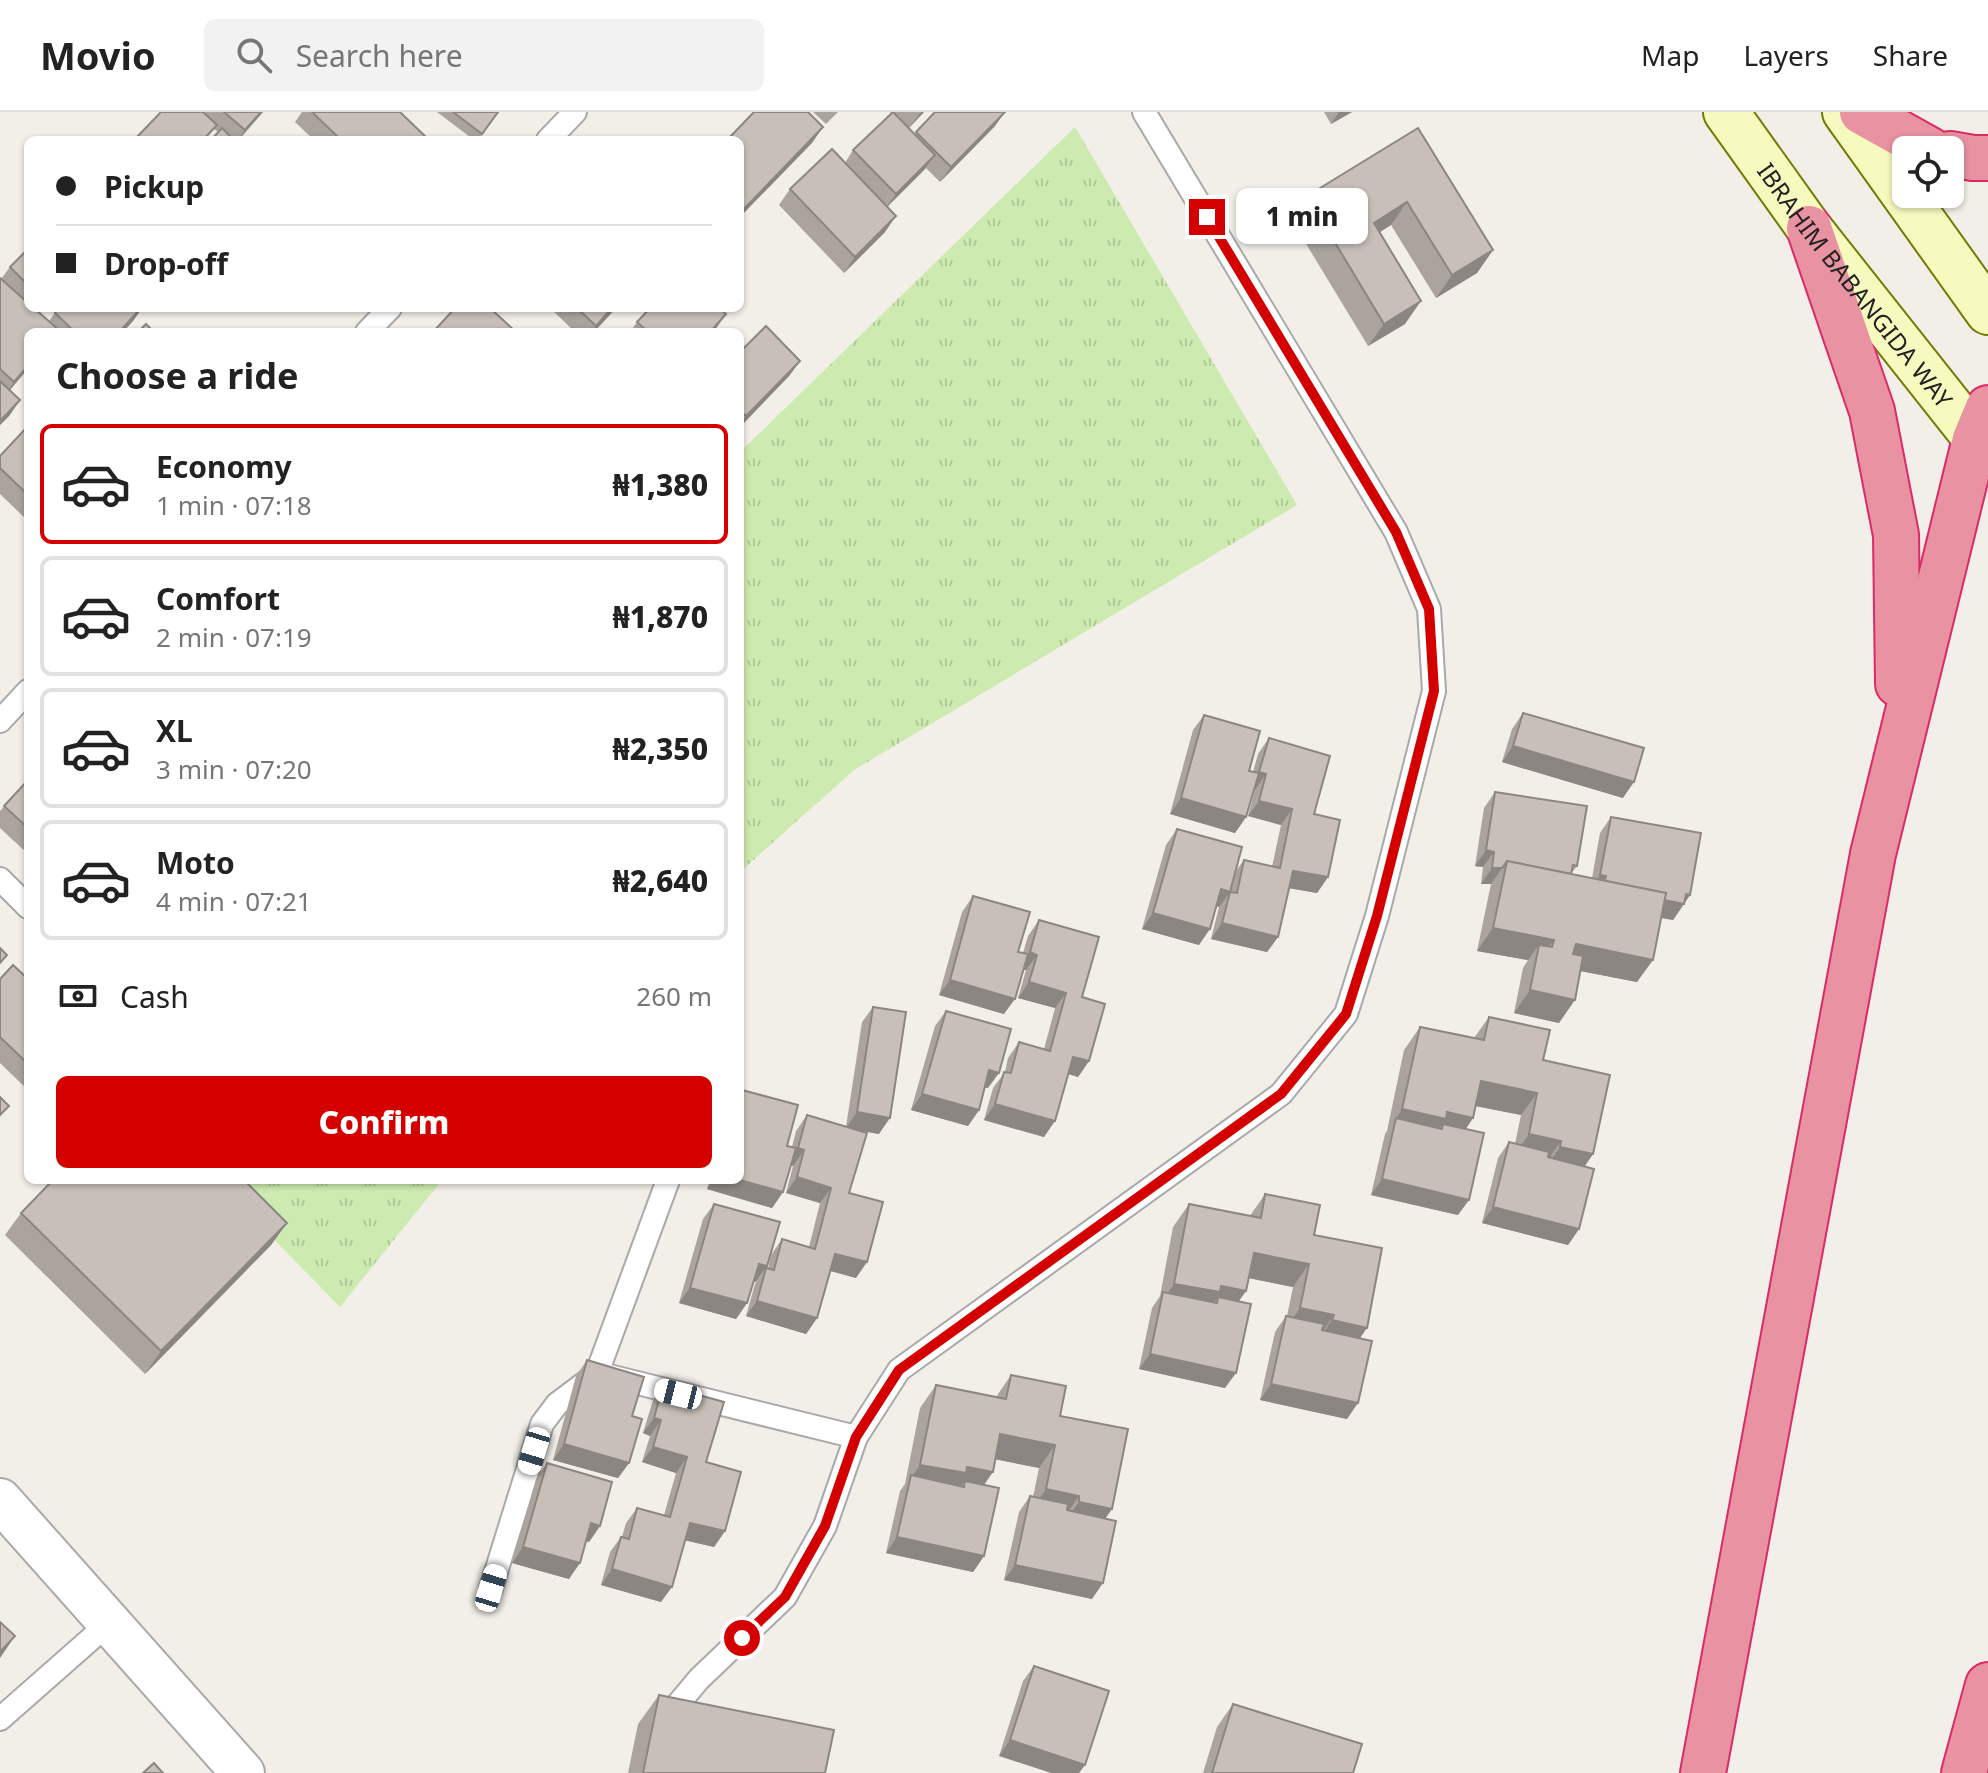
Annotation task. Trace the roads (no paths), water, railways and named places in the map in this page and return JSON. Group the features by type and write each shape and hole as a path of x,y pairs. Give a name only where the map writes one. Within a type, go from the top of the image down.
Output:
{"highway":[{"path":"1862,112 1905,136"},
{"path":"1964,156 1988,158"},
{"path":"1809,228 1872,411 1896,535 1897,758"},
{"path":"1703,1773 1873,854 1984,434"},
{"path":"1964,1773 1988,1685"}],"main road":[{"name":"IBRAHIM BABANGIDA WAY","path":"1726,112 1809,228 1984,434"},
{"path":"1845,112 1988,312"}],"street":[{"path":"0,1500 243,1773"}],"lane":[{"path":"552,136 575,112"},
{"path":"648,1740 699,1679 785,1597 825,1526 856,1437 899,1370 1281,1094 1346,1014 1377,916 1434,691 1429,609 1396,532 1144,112"},
{"path":"371,328 386,312"},
{"path":"0,721 24,695"},
{"path":"0,879 24,903"},
{"path":"491,1588 542,1424 557,1404 597,1373 667,1184"},
{"path":"597,1373 856,1437"},
{"path":"0,1719 109,1623"}]}
